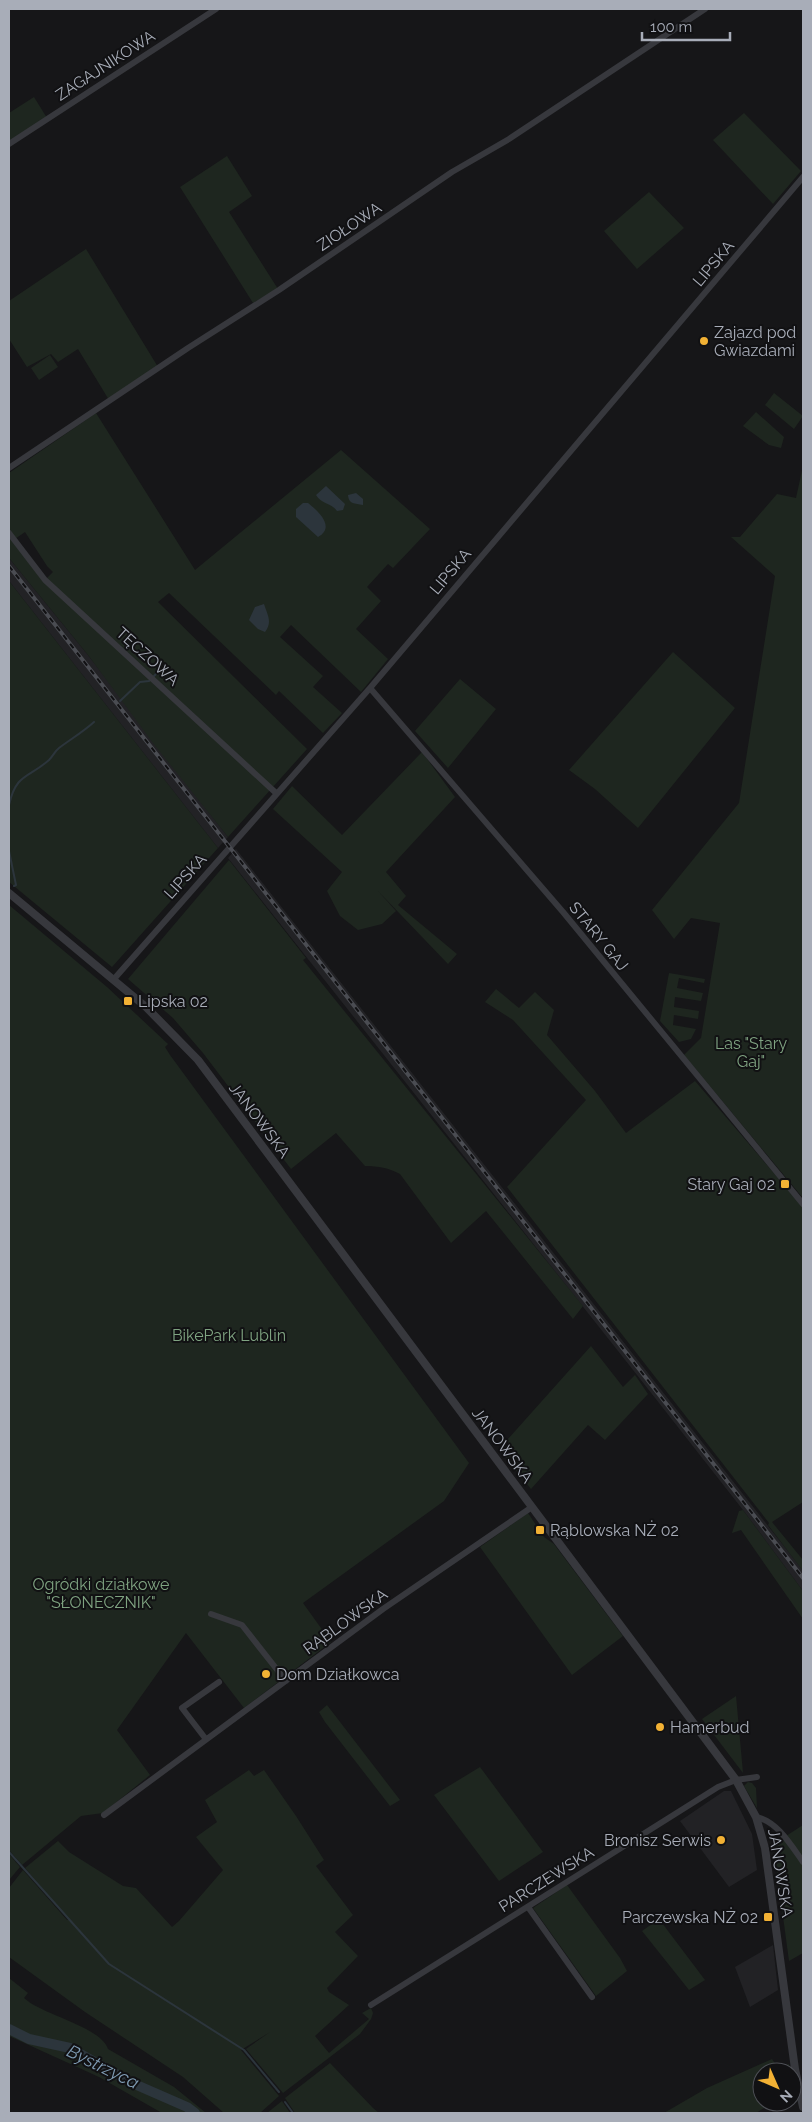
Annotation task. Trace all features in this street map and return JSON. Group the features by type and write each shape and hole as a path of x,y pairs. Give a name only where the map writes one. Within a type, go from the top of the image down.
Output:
{"street":[{"name":"ZAGAJNIKOWA","path":"9,144 216,9"},
{"name":"ZIOŁOWA","path":"9,468 279,290 452,172 509,139 705,9"},
{"name":"LIPSKA","path":"114,979 370,688 803,177"},
{"name":"TĘCZOWA","path":"9,533 45,580 276,793"},
{"name":"STARY GAJ","path":"370,688 563,912 803,1204"},
{"name":"JANOWSKA","path":"9,893 154,1014 198,1060 736,1780 756,1816 765,1848 795,2069 803,2106"},
{"name":"RĄBLOWSKA","path":"104,1814 383,1609 532,1507"},
{"path":"211,1614 242,1625 286,1681"},
{"path":"206,1738 182,1708 219,1682"},
{"name":"PARCZEWSKA","path":"372,2006 718,1787 736,1780 758,1777"},
{"path":"756,1816 764,1818 778,1829 803,1862"},
{"path":"528,1907 592,1997"}],"shaded area":[{"path":"326,486 345,504 343,510 337,511 318,498 316,495"},
{"path":"356,493 363,499 363,505 353,503 350,500 348,495"},
{"path":"303,503 308,503 324,519 325,529 318,537 296,517 296,509"},
{"path":"9,558 88,655 228,837 218,848 9,581"},
{"path":"264,604 269,621 265,632 258,629 249,620 255,607"},
{"path":"236,849 798,1564 803,1571 803,1591 743,1510 228,858"},
{"path":"724,1791 731,1791 752,1834 757,1870 729,1887 680,1821"},
{"path":"773,1945 778,1990 750,2007 735,1967"}],"green space":[{"path":"34,97 47,118 9,142 9,113"},
{"path":"744,113 801,171 773,204 713,140"},
{"path":"227,156 252,196 229,212 278,289 253,303 180,187"},
{"path":"649,192 684,228 637,269 604,231"},
{"path":"86,249 158,367 109,400 78,349 58,362 51,354 27,367 9,339 9,301"},
{"path":"50,355 58,367 39,380 31,368"},
{"path":"774,393 803,416 794,429 765,405"},
{"path":"756,412 784,437 781,448 769,445 743,426"},
{"path":"96,413 195,570 341,450 430,529 393,568 388,564 367,587 381,601 356,629 388,659 361,692 291,625 280,637 323,676 313,687 342,713 323,733 279,691 276,695 169,593 158,602 307,749 228,837 153,743 88,655 9,558 9,537 44,581 53,572 25,532 15,539 9,531 9,473"},
{"name":"Las \"Stary Gaj\"","path":"803,466 803,1198 684,1055 701,1038 720,923 691,918 674,939 652,910 739,803 775,576 731,537 740,537 777,494 796,498"},
{"path":"9,581 218,848 112,967 9,882"},
{"path":"673,652 735,708 638,828 595,789 569,770"},
{"path":"460,679 496,709 448,768 415,731"},
{"path":"422,752 455,797 386,872 406,896 398,905 457,954 448,964 378,891 396,911 382,924 358,930 340,916 327,891 342,872 273,809 292,786 342,835"},
{"path":"229,860 306,958 303,960 583,1306 573,1319 486,1211 451,1243 400,1174 392,1170 365,1166 336,1133 291,1169 203,1053 173,1018 128,979"},
{"path":"9,905 107,987 168,1044 165,1047 170,1055 469,1463 444,1501 303,1603 331,1642 244,1708 186,1633 117,1730 150,1775 103,1813 81,1816 22,1865 9,1850"},
{"path":"669,973 705,979 704,983 679,978 677,988 703,993 701,1001 675,997 674,1007 699,1011 698,1019 674,1015 673,1025 696,1029 691,1039 679,1042 660,1021"},
{"path":"496,989 519,1008 535,992 554,1010 547,1035 595,1091 626,1133 695,1081 803,1207 803,1502 772,1522 803,1560 803,1571 768,1525 769,1523 507,1187 586,1100 513,1020 485,1002"},
{"path":"591,1346 623,1387 635,1375 648,1394 605,1440 588,1425 531,1489 499,1449"},
{"path":"743,1510 803,1591 803,1619 741,1530 732,1533 739,1511"},
{"path":"528,1513 544,1537 554,1544 623,1636 572,1675 480,1547"},
{"path":"736,1696 743,1773 702,1719"},
{"path":"327,1705 400,1800 390,1806 325,1722 319,1712"},
{"path":"480,1767 543,1852 499,1881 434,1795"},
{"path":"249,1770 254,1776 264,1770 324,1860 316,1866 353,1915 335,1932 358,1956 327,1988 329,1992 349,2005 315,2036 329,2053 369,2019 362,2013 371,2008 373,2013 360,2034 283,2093 246,2049 270,2032 241,2050 279,2096 260,2113 224,2113 183,2077 85,2012 9,1957 9,1888 23,1870 69,1920 25,1868 58,1841 69,1852 123,1886 136,1888 172,1927 223,1870 196,1837 217,1822 205,1800"},
{"path":"748,1782 752,1783 756,1788 757,1808 744,1786"},
{"path":"803,1825 803,1953 789,1961 773,1842"},
{"path":"9,1854 20,1867 9,1880"},
{"path":"567,1885 620,1958 627,1971 596,1996 533,1908"},
{"path":"659,1919 705,1980 689,1990 642,1931"},
{"path":"9,1978 28,1993 24,1998 32,2004 83,2027 103,2041 108,2049 174,2087 206,2113 162,2113 99,2077 9,2036"},
{"path":"330,2063 379,2113 295,2113 285,2098"},
{"path":"752,2068 752,2112 758,2112 664,2113 707,2088"},
{"path":"282,2101 290,2113 267,2113"}],"waterway":[{"path":"120,701 140,682 149,681 160,670"},
{"path":"9,805 19,781 42,766 59,748 94,722"},
{"path":"9,851 16,885 14,886"},
{"path":"9,1852 109,1964 244,2050 279,2092"},
{"name":"Bystrzyca","path":"9,2029 29,2039 70,2048 132,2083 187,2107 195,2113"},
{"path":"285,2102 293,2113"}],"railway":[{"path":"9,566 803,1578"}],"place":[{"name":"Zajazd pod Gwiazdami","path":"704,341"},
{"name":"Lipska 02","path":"128,1001"},
{"name":"Stary Gaj 02","path":"785,1184"},
{"name":"Rąblowska NŻ 02","path":"540,1530"},
{"name":"Dom Działkowca","path":"266,1674"},
{"name":"Hamerbud","path":"660,1727"},
{"name":"Bronisz Serwis","path":"721,1840"},
{"name":"Parczewska NŻ 02","path":"768,1917"}],"park label":[{"name":"BikePark Lublin","path":"229,1335"},
{"name":"Ogródki działkowe \"SŁONECZNIK\"","path":"101,1593"}]}
